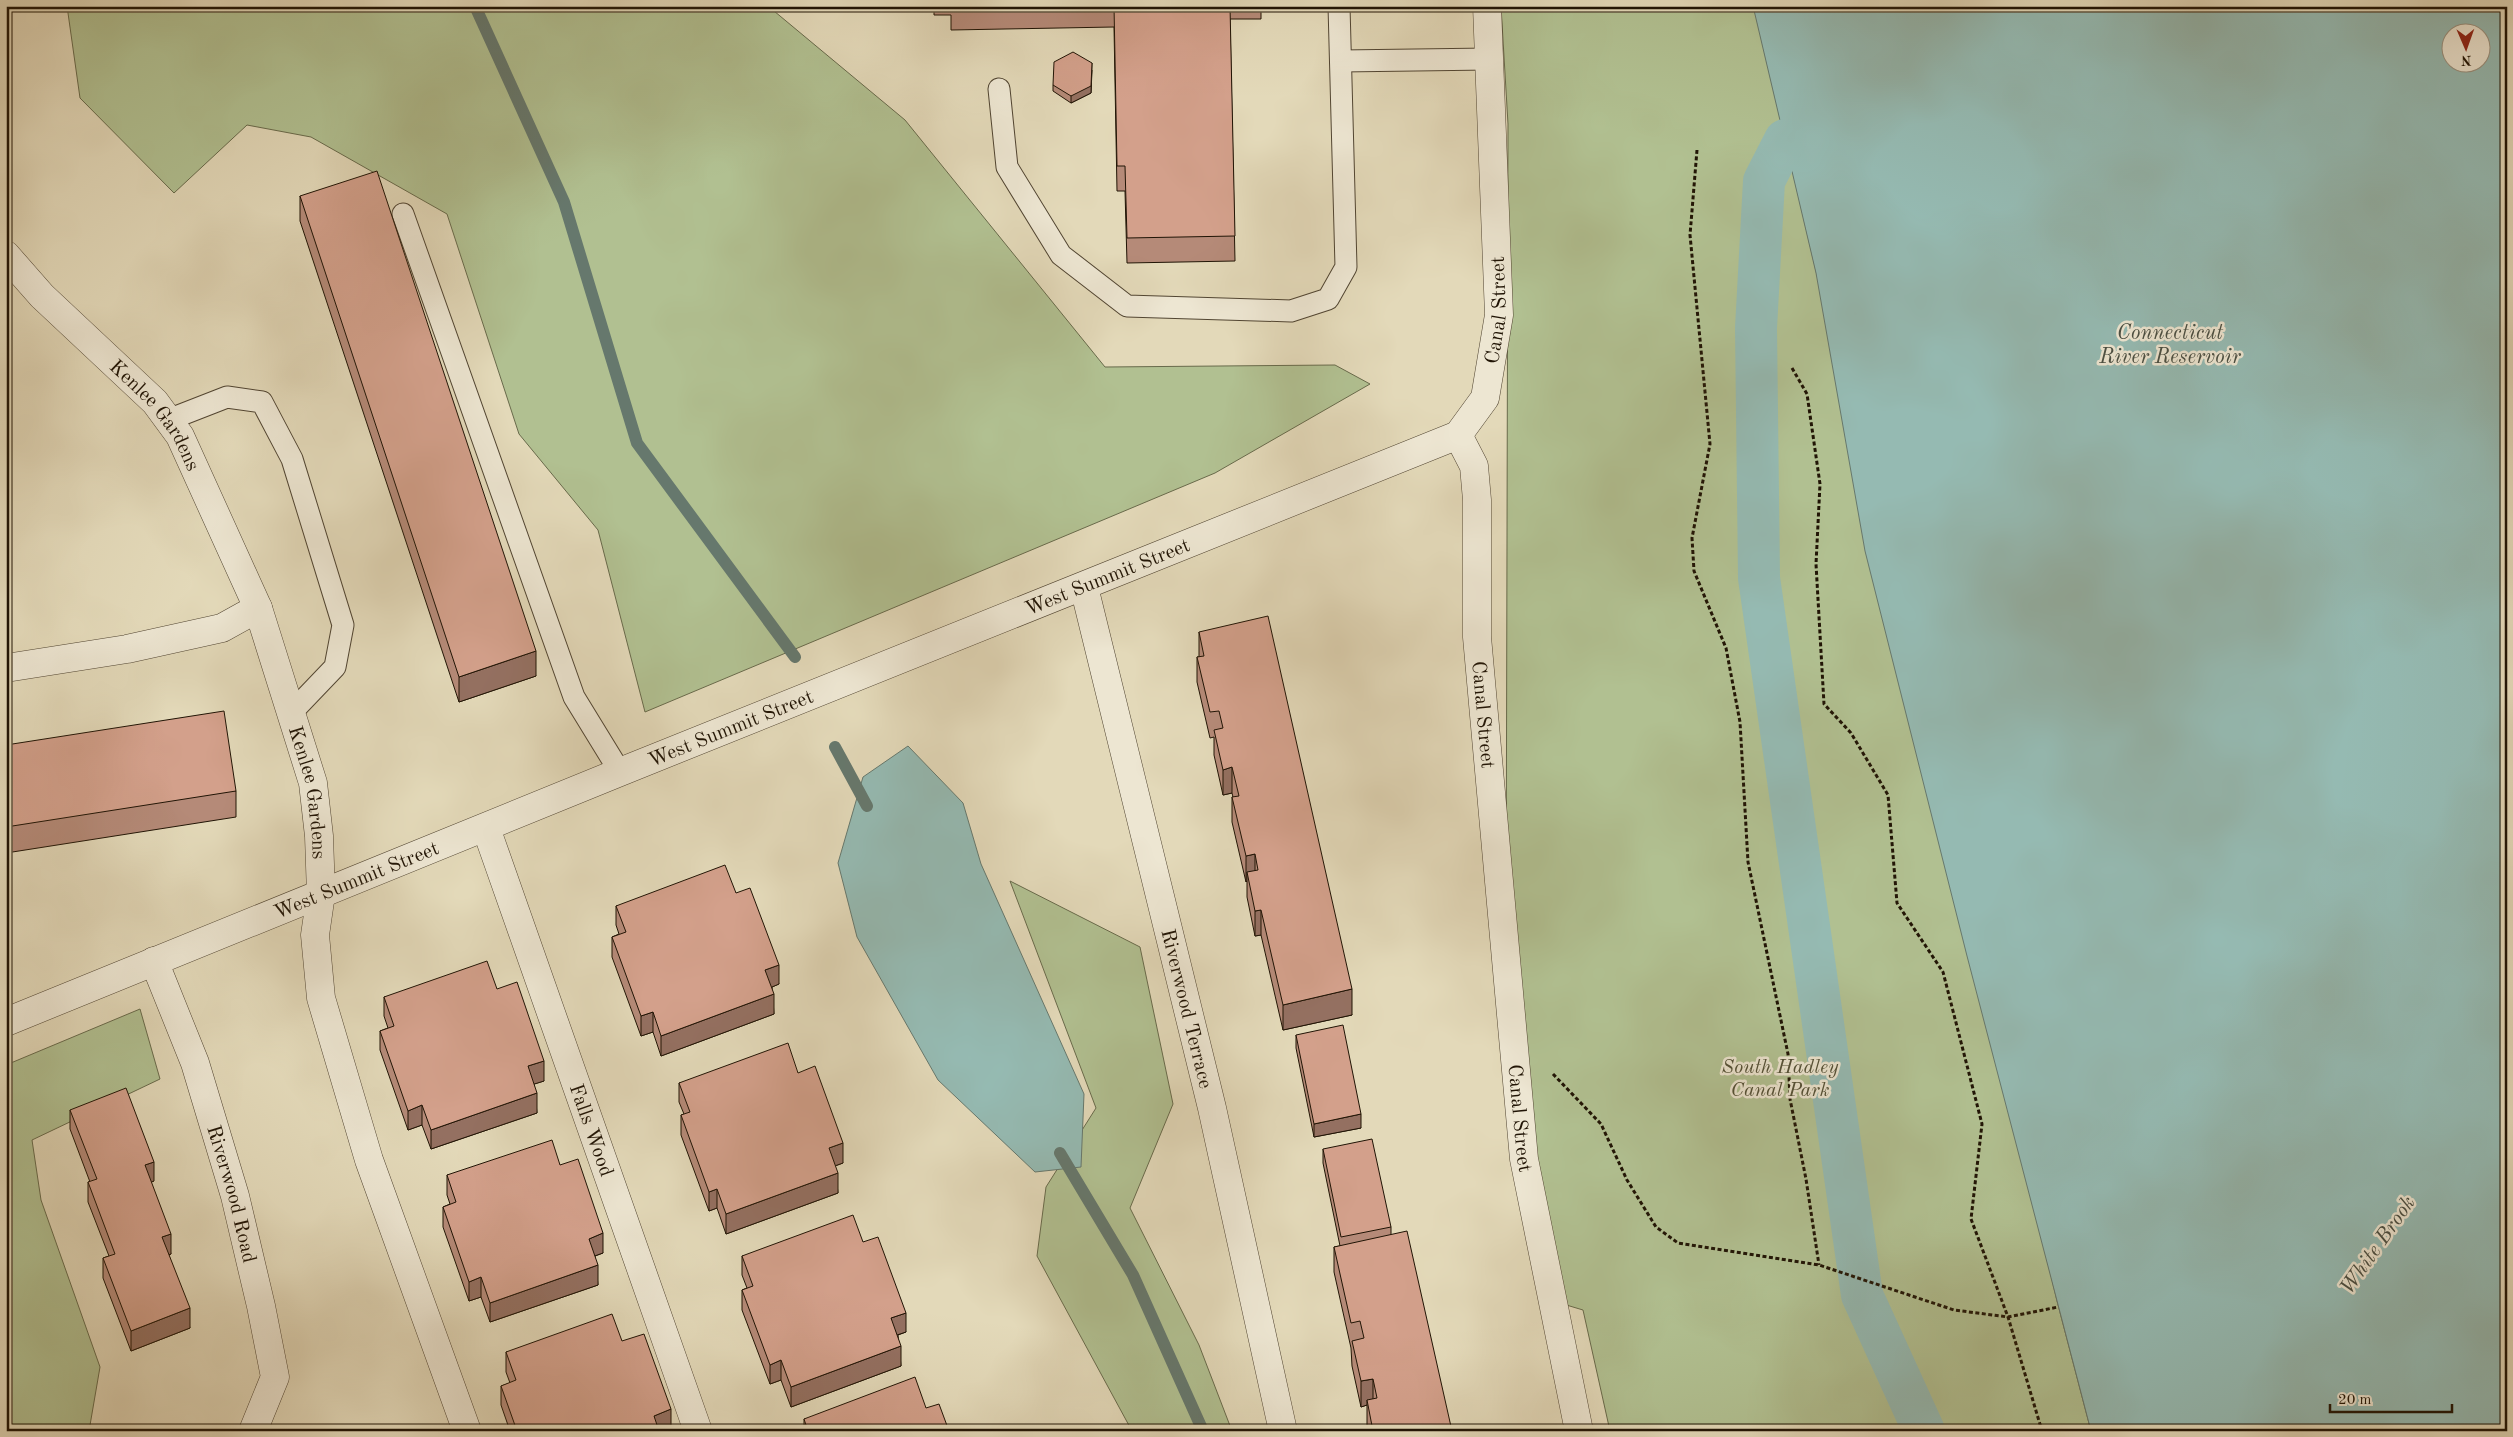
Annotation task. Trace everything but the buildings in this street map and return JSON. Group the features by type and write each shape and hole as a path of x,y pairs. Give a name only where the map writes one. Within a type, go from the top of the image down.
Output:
{"street":[{"name":"Canal Street","path":"1487,6 1499,316 1485,398 1458,435 1474,466 1477,500 1477,637 1524,1159 1579,1431"},
{"name":"Kenlee Gardens","path":"6,254 42,296 155,402 180,436 258,608 313,783 319,836 321,894"},
{"name":"West Summit Street","path":"6,1022 620,772 1458,435"},
{"name":"Riverwood Terrace","path":"1084,587 1212,1108 1283,1431"},
{"path":"6,668 127,649 222,628 258,608"},
{"name":"Falls Wood","path":"486,828 698,1431"},
{"path":"321,894 315,935 321,998 369,1160 467,1431"},
{"name":"Riverwood Road","path":"154,961 195,1063 235,1196 262,1306 274,1377 253,1431"}],"lane":[{"path":"999,88 1007,167 1061,255 1127,306 1292,311 1328,299 1346,266 1339,6"},
{"path":"1341,61 1489,59"},
{"path":"403,214 574,697 620,772"},
{"path":"168,420 227,397 262,402 292,460 343,625 335,667 291,713"}],"path":[{"path":"1697,150 1690,235 1710,444 1692,538 1694,572 1726,648 1740,722 1748,862 1788,1054 1790,1099 1806,1179 1819,1265"},
{"path":"1792,368 1807,394 1820,484 1816,564 1824,704 1851,733 1888,796 1896,903 1943,972 1982,1124 1971,1219 2008,1318 2042,1431"},
{"path":"1551,1072 1601,1124 1627,1180 1656,1227 1678,1244 1819,1265 1954,1310 2008,1318 2058,1307"}],"green space":[{"path":"67,6 768,6 905,120 1105,367 1335,365 1370,384 1215,473 645,712 598,530 519,434 447,214 311,137 247,125 174,193 80,98"},
{"name":"South Hadley Canal Park","path":"1501,6 1754,6 2057,1301 2091,1431 1610,1431 1583,1310 1553,1301 1506,960 1508,124"},
{"path":"1010,881 1140,947 1173,1104 1130,1208 1199,1345 1232,1431 1132,1431 1037,1256 1046,1187 1096,1108"},
{"path":"140,1009 160,1079 32,1140 41,1200 100,1367 89,1431 6,1431 6,1065"}],"water":[{"name":"Connecticut River Reservoir","path":"1753,6 2507,6 2507,1431 2091,1431 1967,956 1865,551 1816,273"},
{"path":"908,746 963,803 981,864 1084,1094 1081,1167 1035,1172 938,1080 857,937 838,863 863,777"}],"waterway":[{"path":"475,6 564,202 637,443 795,657"},
{"path":"1785,140 1764,181 1756,328 1759,578 1862,1295 1924,1431"},
{"path":"835,747 867,806"},
{"path":"1060,1153 1133,1275 1203,1431"}],"water label":[{"name":"White Brook","path":"2377,1245"}]}
